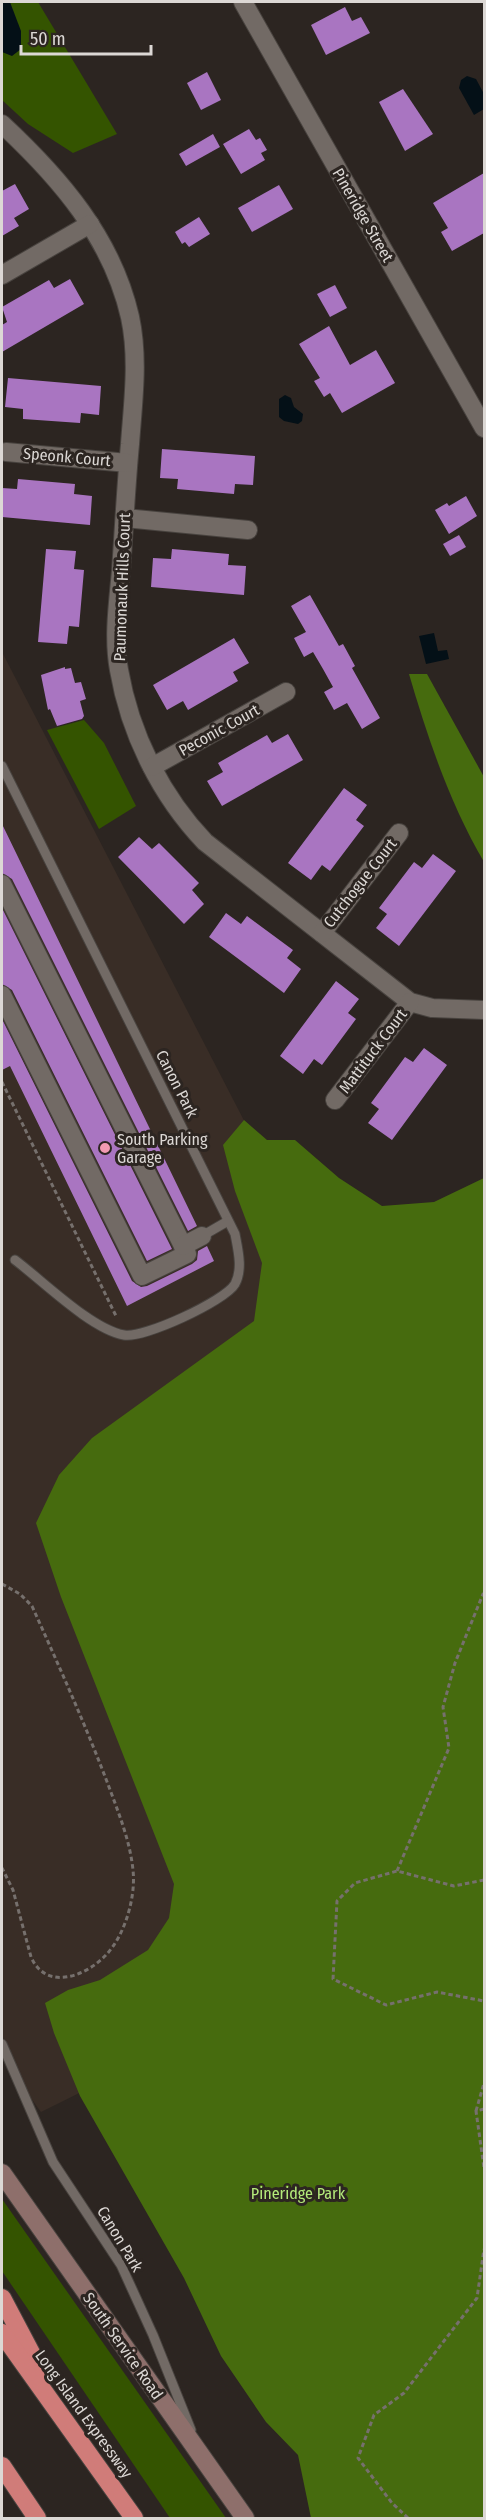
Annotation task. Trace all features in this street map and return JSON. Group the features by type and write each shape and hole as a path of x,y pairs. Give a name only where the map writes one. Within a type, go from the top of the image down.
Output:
{"highway":[{"path":"2,2298 21,2330 62,2415"},
{"name":"Long Island Expressway","path":"2,2333 134,2518"},
{"path":"2,2466 38,2518"}],"main road":[{"name":"South Service Road","path":"2,2174 245,2518"}],"street":[{"name":"Pineridge Street","path":"243,2 484,428"},
{"name":"Paumonauk Hills Court","path":"2,124 66,189 90,224 110,260 130,317 135,359 117,619 118,669 133,723 168,798 205,842 410,1002 432,1008 484,1010"},
{"path":"2,275 90,224"},
{"name":"Speonk Court","path":"6,452 128,463"},
{"path":"125,518 248,530"},
{"name":"Peconic Court","path":"152,767 286,692"},
{"name":"Cutchogue Court","path":"322,933 399,833"},
{"path":"2,884 187,1254 142,1276 2,995"},
{"name":"Mattituck Court","path":"335,1100 410,1002"},
{"path":"183,1246 202,1236"}],"lane":[{"name":"Canon Park","path":"2,766 235,1234 240,1261 235,1283 223,1296 148,1333 126,1336"},
{"path":"202,1236 228,1221"},
{"path":"15,1260 102,1328 126,1336"},
{"name":"Canon Park","path":"2,2044 53,2162 121,2265 153,2335 201,2455"}],"path":[{"path":"2,1082 126,1336"},
{"path":"2,1584 20,1594 32,1606 95,1749 129,1840 134,1873 131,1902 123,1927 106,1955 64,1978 52,1979 35,1967 13,1890 2,1868"},
{"path":"397,1871 449,1748 443,1707 455,1663 484,1595"},
{"path":"484,1880 454,1886 397,1871 355,1883 337,1901 333,1979 386,2005 437,1992 484,2001"},
{"path":"484,2083 476,2111 484,2168"},
{"path":"476,2111 484,2109"},
{"path":"408,2518 392,2503 358,2458 374,2415 404,2393 477,2298 484,2250"}],"shaded area":[{"path":"2,2 10,2 21,31 21,49 12,56 2,52"},
{"path":"467,76 476,79 484,94 484,109 474,115 459,88 461,80"},
{"path":"285,395 291,398 294,407 303,414 302,421 298,424 284,421 279,417 279,399"},
{"path":"434,633 438,651 447,650 449,659 426,664 419,636"},
{"path":"2,652 407,1436 311,1978 41,2112 2,2058"}],"green space":[{"path":"2,2 38,2 117,134 73,153 28,124 2,100"},
{"path":"409,674 427,674 484,777 484,862 450,794"},
{"path":"84,720 104,743 136,806 99,829 47,730"},
{"name":"Pineridge Park","path":"244,1120 267,1140 295,1140 339,1178 382,1206 434,1202 484,1178 484,2518 311,2518 298,2455 266,2422 221,2356 184,2278 80,2096 54,2033 45,2003 68,1990 100,1980 148,1950 169,1918 174,1884 61,1597 36,1523 59,1475 92,1438 254,1321 262,1263 235,1191 223,1145"},
{"path":"2,2199 226,2518 170,2518 2,2271"}],"building":[{"path":"345,7 352,21 361,17 370,33 326,55 311,25"},
{"path":"207,72 221,100 201,110 187,83"},
{"path":"403,89 433,134 405,151 379,102"},
{"path":"249,129 256,140 260,138 267,150 261,153 265,160 241,174 223,144"},
{"path":"213,134 220,147 186,166 179,154"},
{"path":"484,173 484,233 452,251 441,232 448,228 433,203"},
{"path":"15,184 29,209 14,218 19,226 2,236 2,191"},
{"path":"279,185 293,209 252,232 238,208"},
{"path":"199,217 210,234 189,247 185,242 182,244 175,232"},
{"path":"70,279 84,304 2,352 2,325 7,322 2,307 49,280 54,288"},
{"path":"335,285 347,308 330,317 317,294"},
{"path":"329,326 350,365 376,350 395,383 342,413 330,393 324,397 314,381 320,378 299,344"},
{"path":"8,378 101,386 99,415 81,413 80,423 23,419 23,409 5,407"},
{"path":"162,449 255,456 253,485 235,484 234,494 177,489 178,479 160,478"},
{"path":"18,479 75,484 74,494 92,496 90,525 2,517 2,488 17,489"},
{"path":"466,496 477,516 449,534 435,510 447,503 449,506"},
{"path":"459,535 466,547 450,556 443,544"},
{"path":"46,549 76,551 74,569 84,570 79,627 69,626 67,644 38,642"},
{"path":"172,549 229,554 228,565 246,566 244,595 151,587 153,558 171,559"},
{"path":"310,595 339,646 343,644 355,666 352,668 380,718 362,729 347,703 334,710 324,692 333,687 323,669 313,652 304,657 294,638 306,632 291,606"},
{"path":"234,638 249,663 233,672 238,681 188,710 183,701 167,710 153,685"},
{"path":"65,667 65,669 71,668 75,683 81,682 86,699 80,701 84,716 82,719 57,726 50,709 48,710 41,675"},
{"path":"288,734 303,760 222,806 207,781 223,772 218,763 267,735 272,743"},
{"path":"344,788 367,805 356,820 364,826 330,871 322,865 311,880 288,863"},
{"path":"2,824 197,1226 188,1231 12,879 2,873"},
{"path":"139,837 152,849 159,843 199,883 192,890 204,904 184,924 118,857"},
{"path":"433,854 456,871 399,946 376,928 387,914 379,908 414,862 422,868"},
{"path":"2,908 172,1249 147,1261 12,990 2,984"},
{"path":"226,913 241,924 247,916 293,950 287,958 301,969 284,993 209,937"},
{"path":"336,981 359,999 348,1013 356,1019 322,1065 314,1059 303,1074 280,1056"},
{"path":"2,1019 132,1281 141,1287 147,1286 192,1264 197,1260 198,1251 207,1246 214,1261 127,1306 10,1066 2,1070"},
{"path":"424,1048 447,1065 392,1140 368,1123 379,1109 371,1103 405,1057 413,1062"}],"place":[{"name":"South Parking Garage","path":"105,1148"}]}
